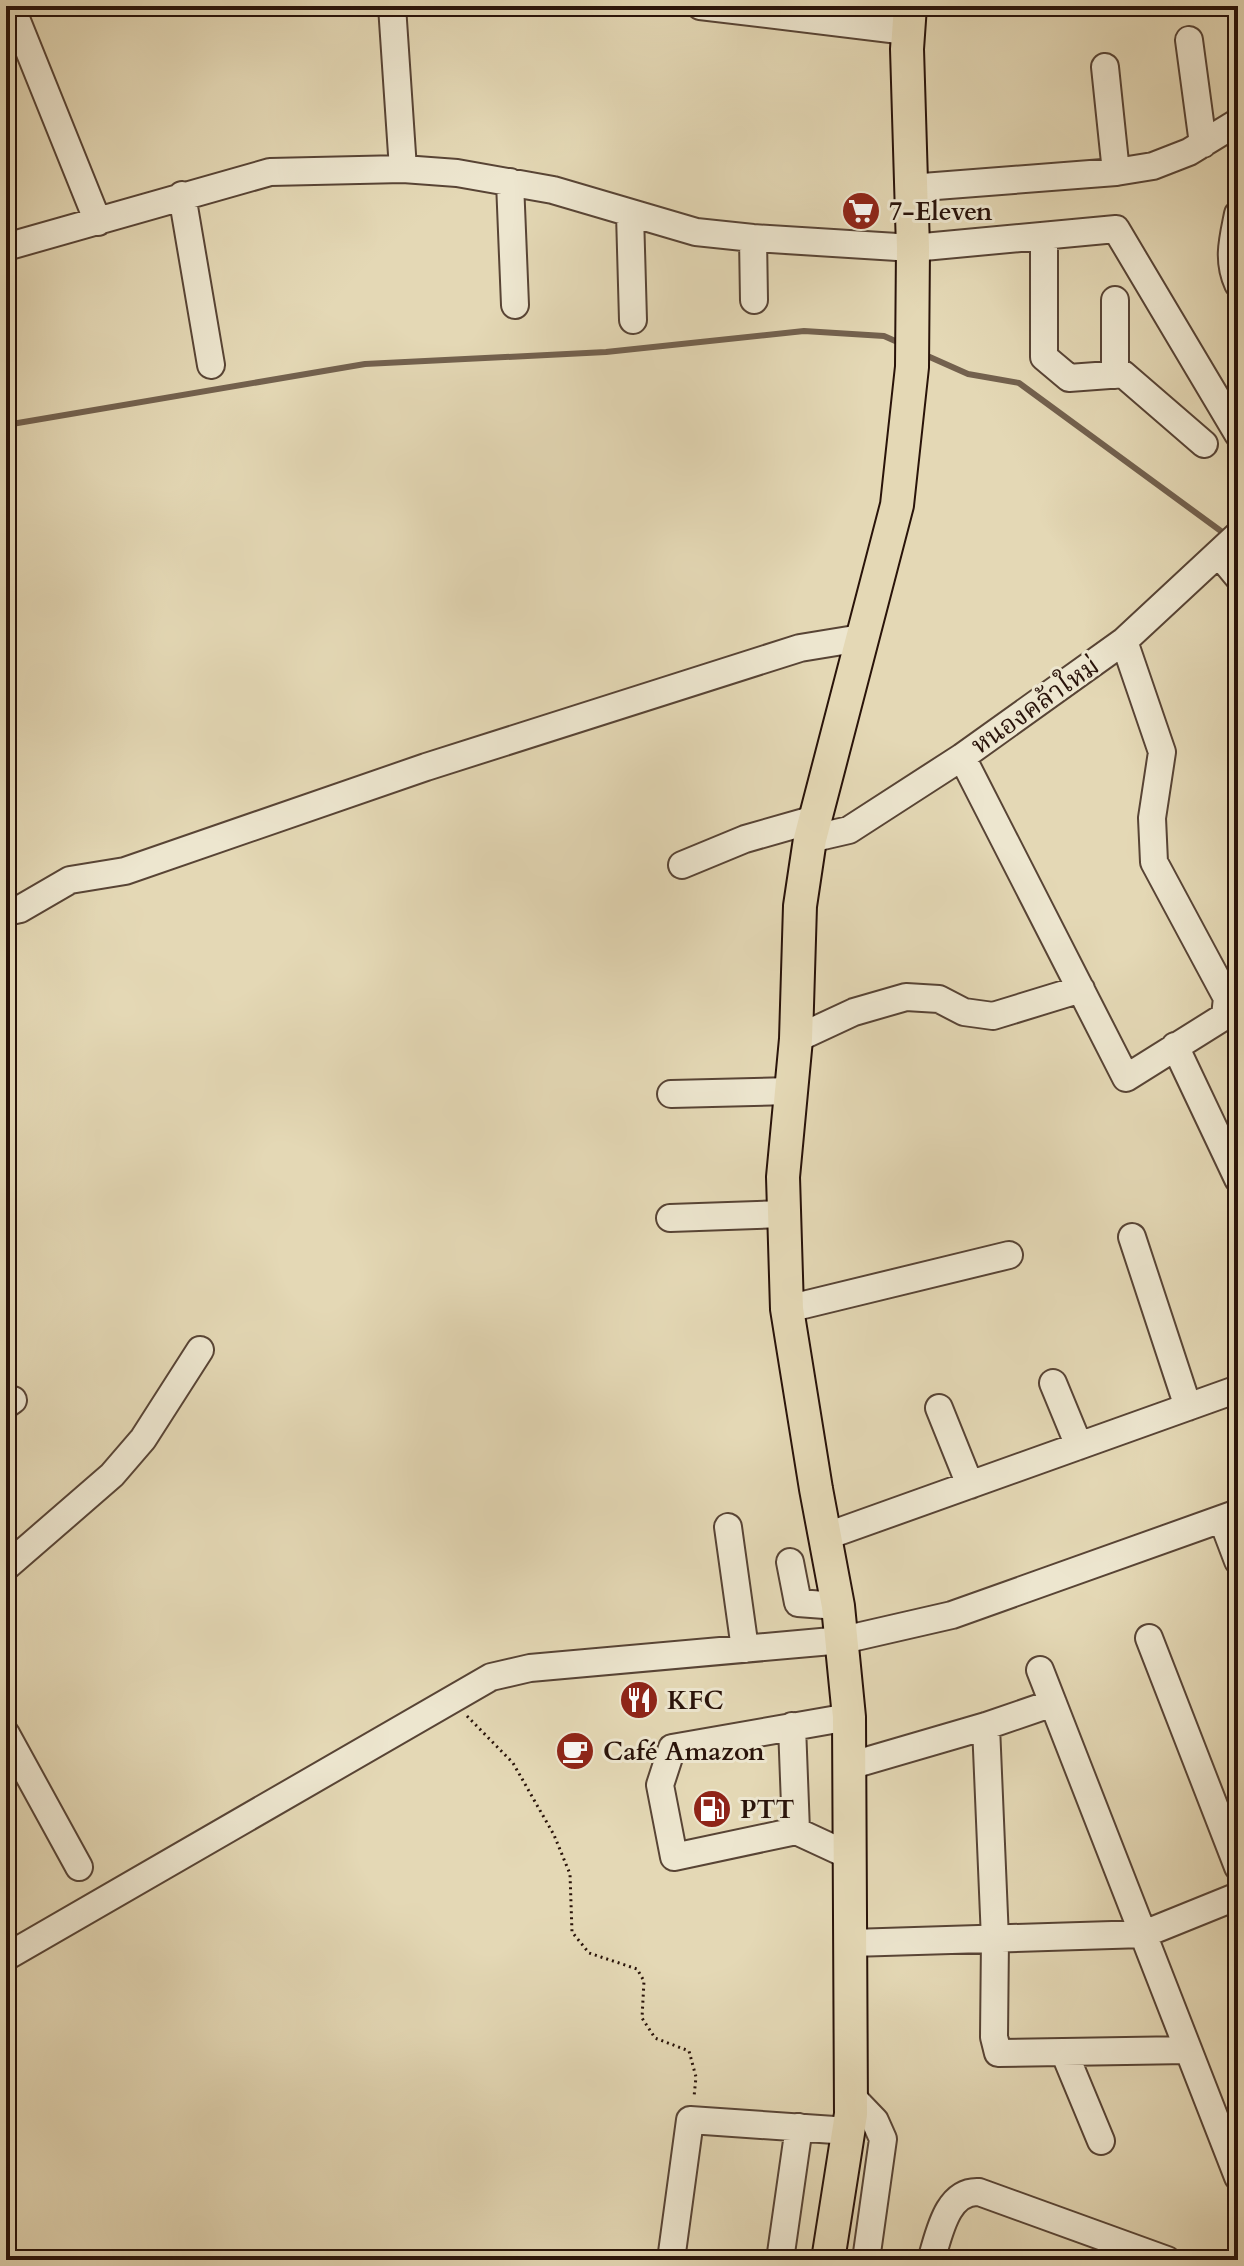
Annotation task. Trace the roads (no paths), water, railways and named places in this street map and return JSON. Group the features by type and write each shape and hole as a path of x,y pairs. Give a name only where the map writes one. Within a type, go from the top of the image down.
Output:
{"main road":[{"path":"828,2260 849,2131 851,2096 849,1717 838,1606 787,1309 783,1177 796,1039 800,906 812,829 897,505 912,352 909,18"}],"street":[{"path":"11,6 98,222"},
{"path":"392,6 403,169"},
{"path":"700,6 909,18"},
{"path":"1189,40 1203,144"},
{"path":"1105,67 1116,172"},
{"path":"910,188 1116,172 1153,166 1203,144 1238,122"},
{"path":"6,247 270,172 403,169 457,173 553,190 696,232 753,238 913,248 1116,229 1238,434"},
{"path":"510,182 515,305"},
{"path":"182,195 211,365"},
{"path":"630,214 633,320"},
{"path":"1238,214 1230,250 1233,274 1238,284"},
{"path":"1044,237 1044,357 1069,378 1123,374 1204,444"},
{"path":"753,238 754,300"},
{"path":"1115,300 1115,375"},
{"path":"1227,546 1238,577"},
{"name":"หนองคล้าใหม่","path":"682,865 745,839 812,829 849,830 962,757 1124,641 1227,546"},
{"path":"6,912 20,909 70,880 125,871 412,772 786,653 861,638"},
{"path":"962,757 1126,1078 1225,1016 1232,997 1154,862 1152,818 1162,752 1124,641"},
{"path":"796,1039 854,1012 906,997 939,999 964,1012 993,1016 1081,989"},
{"path":"1175,1046 1237,1174"},
{"path":"671,1094 791,1091"},
{"path":"670,1218 783,1214"},
{"path":"1132,1237 1188,1407"},
{"path":"787,1309 1009,1255"},
{"path":"6,1567 112,1475 143,1439 200,1350"},
{"path":"1053,1383 1079,1446"},
{"path":"824,1537 1238,1389"},
{"path":"939,1408 970,1485"},
{"path":"6,1957 491,1677 530,1668 843,1640 952,1615 1230,1516 1238,1561"},
{"path":"728,1527 745,1649"},
{"path":"790,1562 798,1603 838,1606"},
{"path":"1149,1638 1238,1867"},
{"path":"1040,1670 1236,2168"},
{"path":"849,1766 1053,1703"},
{"path":"849,1717 672,1748 660,1785 674,1857 796,1831 850,1856"},
{"path":"792,1726 796,1831"},
{"path":"986,1726 995,1939 994,2037 998,2053 1188,2050"},
{"path":"6,1734 79,1867"},
{"path":"851,1943 1144,1934 1238,1896"},
{"path":"1064,2052 1101,2141"},
{"path":"851,2096 875,2121 883,2139 866,2260"},
{"path":"671,2260 690,2120 849,2131"},
{"path":"780,2260 799,2127"},
{"path":"931,2260 946,2217 956,2200 969,2192 979,2192 1167,2260"}],"waterway":[{"path":"6,425 365,364 606,352 804,331 884,336 902,344"},
{"path":"923,354 968,374 1019,383 1229,537"}],"place":[{"name":"7-Eleven","path":"861,211"},
{"name":"KFC","path":"639,1700"},
{"name":"Café Amazon","path":"575,1751"},
{"name":"PTT","path":"712,1809"}]}
